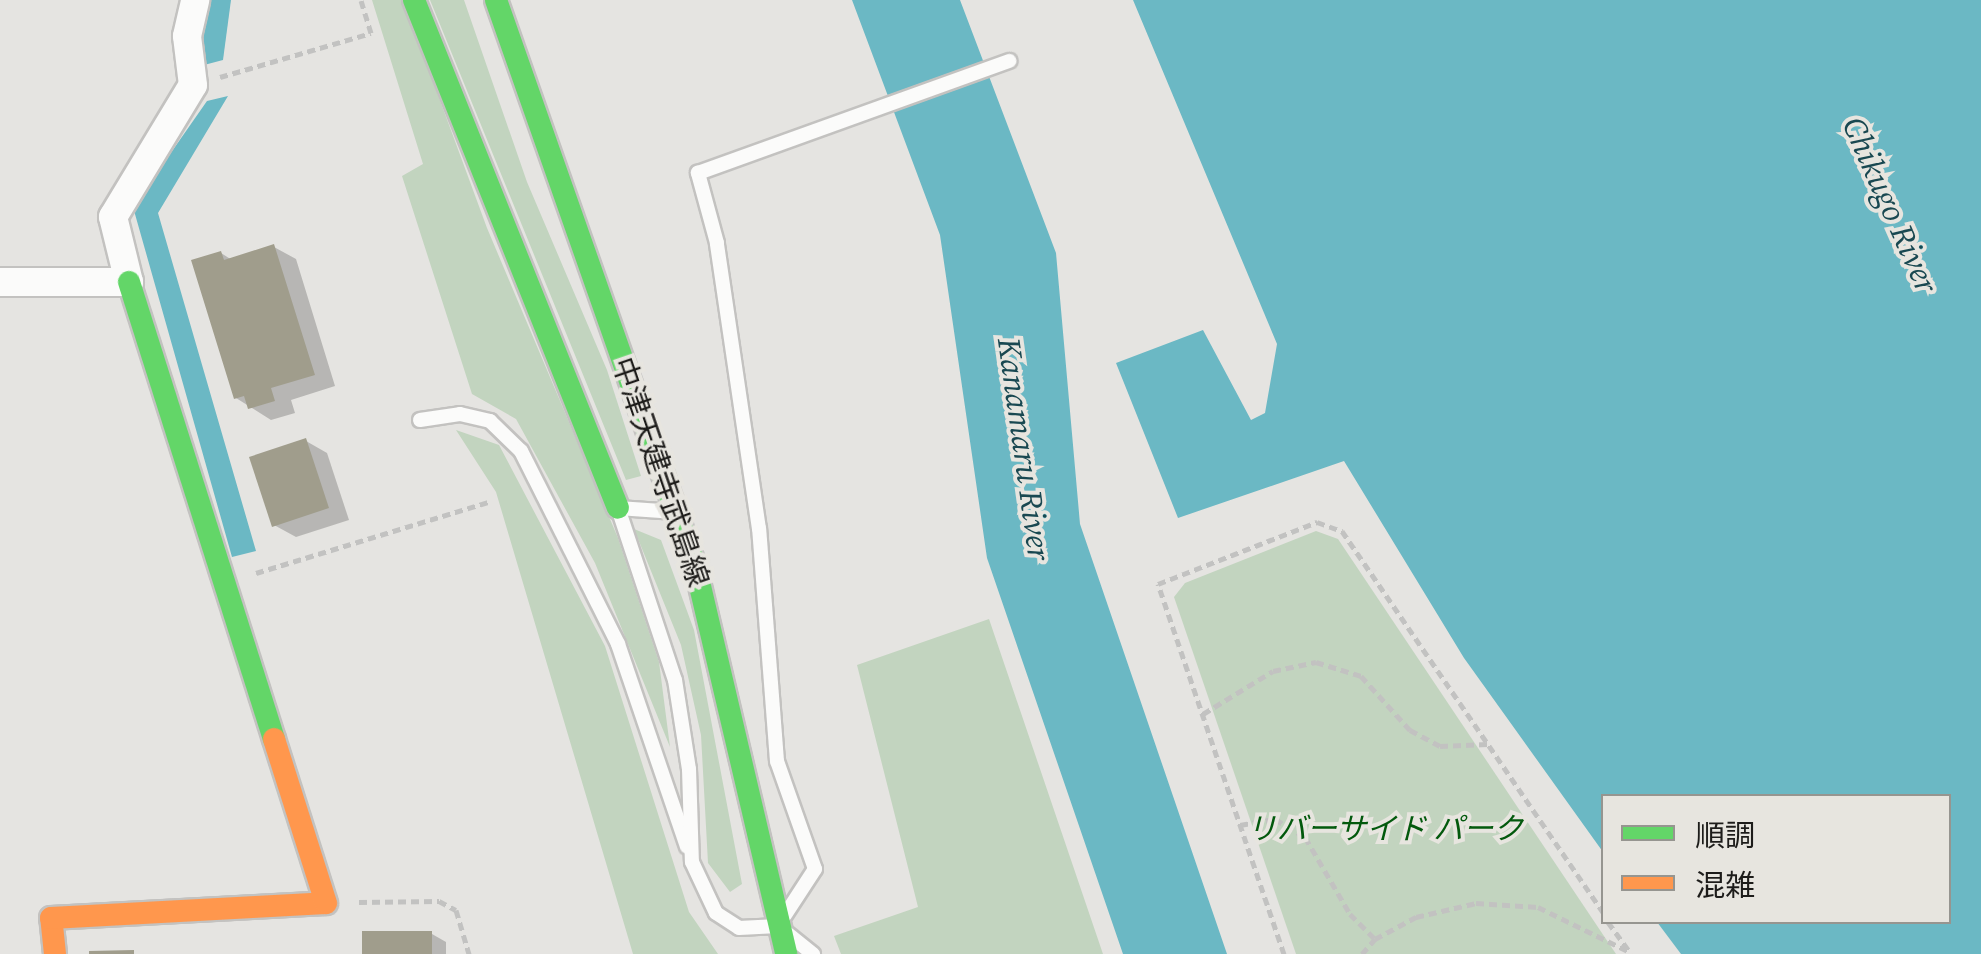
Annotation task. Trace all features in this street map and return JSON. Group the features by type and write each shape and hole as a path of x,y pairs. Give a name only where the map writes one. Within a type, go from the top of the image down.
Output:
{"street":[{"path":"55,954 51,918 326,903 129,282 113,217 193,85 186,36 195,0"},
{"path":"414,0 618,508"},
{"name":"中津天建寺武島線","path":"496,0 676,512 745,758 786,954"},
{"path":"0,282 129,282"}],"lane":[{"path":"778,926 815,868 777,761 759,529 717,243 698,173 1009,60"},
{"path":"420,420 460,414 490,421 521,451 618,644 692,862 716,914 740,928 778,926 812,954"},
{"path":"676,512 618,508 675,680 689,769 692,862"}],"path":[{"path":"193,85 371,33 361,0"},
{"path":"224,582 491,502"},
{"path":"1284,954 1158,584 1317,522 1342,531 1601,910"},
{"path":"1202,714 1273,672 1316,662 1361,676 1410,730 1440,746 1488,744"},
{"path":"1240,825 1275,820 1305,837 1350,914 1374,939"},
{"path":"326,903 439,900 456,910 468,954"},
{"path":"1362,954 1374,939 1416,917 1476,903 1538,907 1630,952"},
{"path":"1609,924 1630,952"}],"green space":[{"path":"372,0 403,0 487,228 618,538 659,662 670,747 595,563 516,419 472,394 402,176 423,164"},
{"path":"430,0 464,0 527,182 607,370 641,476 626,480"},
{"path":"456,430 499,445 605,646 689,912 718,954 633,954 496,492"},
{"path":"634,529 661,540 694,630 742,884 730,892 708,863 701,735 681,645"},
{"name":"リバーサイド パーク","path":"1316,531 1338,539 1616,954 1296,954 1174,597 1185,583"},
{"path":"989,619 1103,954 841,954 834,936 918,907 857,665"}],"water":[{"path":"211,0 231,0 223,60 204,65 201,46"},
{"name":"Kanamaru River","path":"852,0 960,0 1056,253 1080,524 1227,954 1123,954 987,558 940,235"},
{"name":"Chikugo River","path":"1133,0 1981,0 1981,954 1681,954 1658,924 1951,924 1951,794 1601,794 1601,849 1464,658 1344,461 1178,518 1116,363 1203,330 1251,420 1265,413 1277,344"},
{"path":"228,96 158,213 256,551 232,557 133,207 207,101"}],"building":[{"path":"274,244 315,375 271,388 275,401 248,409 244,396 234,399 191,260 221,251 224,260"},
{"path":"306,438 329,508 272,527 249,457"},
{"path":"362,931 432,931 432,954 362,954"},
{"path":"134,950 134,954 89,954 89,951"}],"traffic: fast":[{"path":"414,0 618,508"},
{"path":"496,0 696,569 786,954"},
{"path":"129,282 274,739"}],"traffic: slow":[{"path":"55,954 51,918 326,903 274,739"}]}
